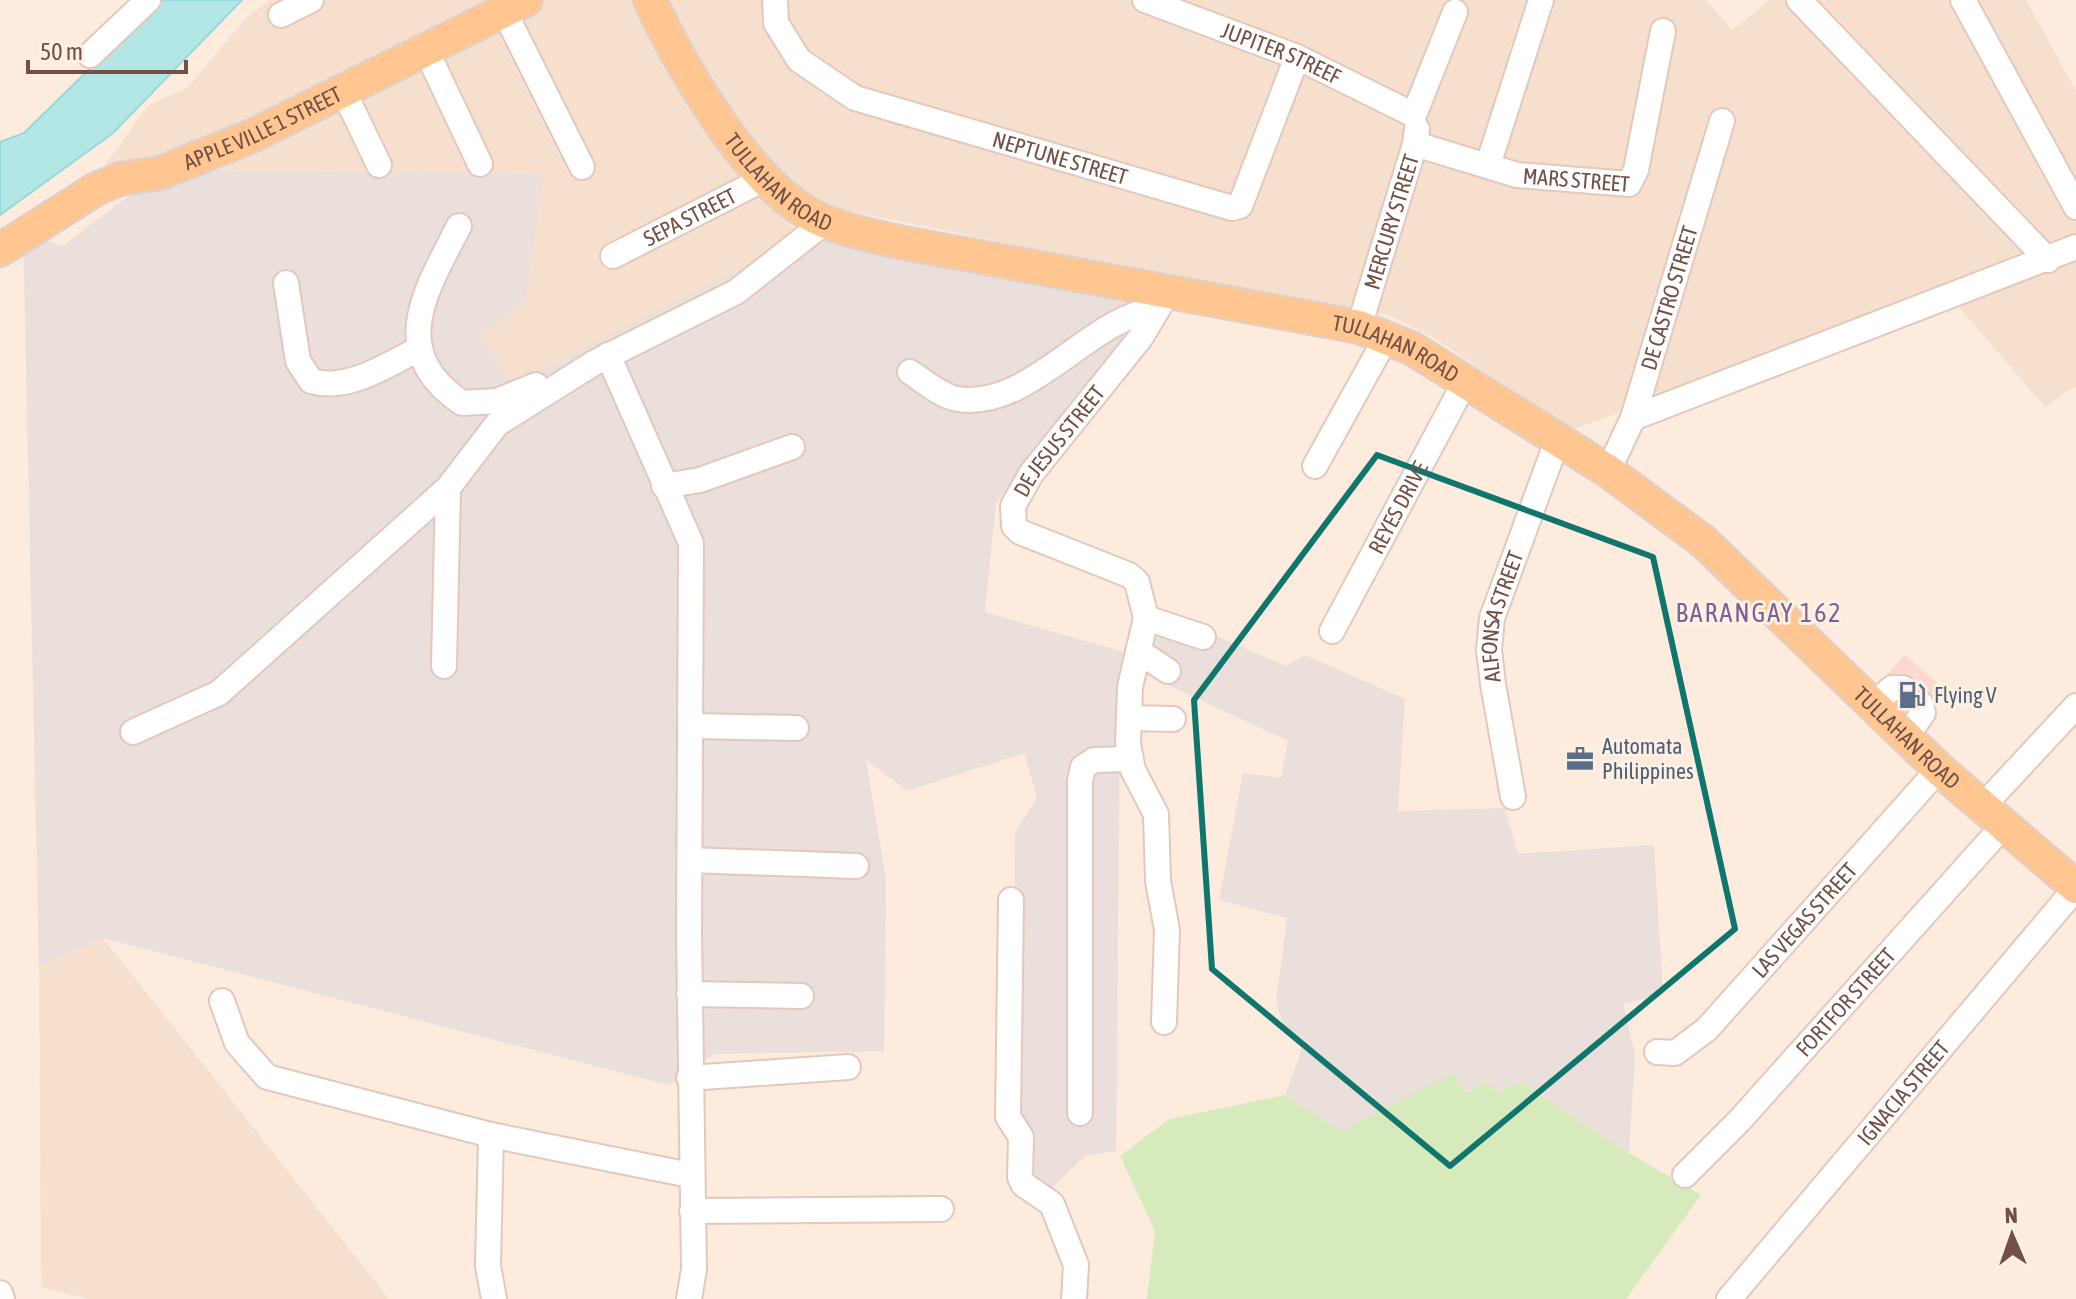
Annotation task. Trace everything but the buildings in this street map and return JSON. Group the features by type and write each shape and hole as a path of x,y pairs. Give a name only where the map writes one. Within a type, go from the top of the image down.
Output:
{"main road":[{"name":"TULLAHAN ROAD","path":"650,0 696,85 766,178 795,205 825,222 899,242 1162,300 1372,333 1413,349 1608,471 1704,542 1939,769 2076,887"},
{"name":"APPLE VILLE 1 STREET","path":"0,250 96,189 120,179 160,173 252,136 515,6"}],"street":[{"path":"90,55 148,0"},
{"path":"281,15 311,0"},
{"name":"NEPTUNE STREET","path":"775,0 776,23 799,60 855,98 1232,208 1240,206 1297,57"},
{"name":"JUPITER STREEF","path":"1145,0 1297,57 1414,115"},
{"path":"1488,165 1541,0"},
{"path":"1799,0 2048,260"},
{"path":"1963,0 2076,207"},
{"path":"515,6 582,167"},
{"path":"1414,115 1455,12"},
{"name":"MARS STREET","path":"1415,144 1517,175 1633,181 1663,31"},
{"path":"426,50 480,164"},
{"path":"343,90 379,165"},
{"name":"MERCURY STREET","path":"1315,466 1372,333 1415,144 1414,115"},
{"name":"DE CASTRO STREET","path":"1608,471 1633,418 1722,121"},
{"name":"SEPA STREET","path":"613,256 766,178"},
{"path":"133,732 219,693 448,488 497,424 601,359 736,292 825,222"},
{"path":"459,226 424,291 418,314 419,349 430,373 462,403 497,401 520,393 578,363 601,359"},
{"path":"1633,418 2076,247"},
{"path":"286,283 298,361 311,381 334,385 356,379 419,349"},
{"path":"910,372 955,399 974,400 1044,373 1136,312 1162,300"},
{"name":"DE JESUS STREET","path":"1146,618 1137,582 1129,575 1020,532 1012,515 1013,506 1031,474 1141,337 1162,300"},
{"path":"601,359 691,543 689,1078 694,1269 689,1299"},
{"name":"REYES DRIVE","path":"1332,631 1465,382"},
{"name":"ALFONSA STREET","path":"1513,797 1489,650 1492,618 1557,441"},
{"path":"664,486 700,480 792,447"},
{"path":"444,666 448,488"},
{"path":"1164,1022 1167,930 1158,881 1156,814 1131,764 1130,687 1146,618 1203,637"},
{"path":"1138,651 1168,671"},
{"path":"1873,705 1892,688 1912,696 1923,713 1906,737"},
{"name":"FORTFOR STREET","path":"1685,1175 1740,1120 1993,816 2076,706"},
{"path":"1129,718 1173,719"},
{"path":"692,726 796,728"},
{"path":"1080,1113 1080,781 1083,767 1094,760 1131,764"},
{"name":"LAS VEGAS STREET","path":"1657,1052 1675,1053 1707,1029 1939,769"},
{"path":"690,860 856,866"},
{"name":"IGNACIA STREET","path":"1729,1299 2076,887"},
{"path":"1011,900 1008,1117 1021,1137 1020,1177 1023,1184 1052,1204 1076,1265 1074,1299"},
{"path":"689,994 801,996"},
{"path":"222,1001 237,1043 267,1077 491,1135 690,1175"},
{"path":"689,1078 848,1067"},
{"path":"491,1135 488,1266 494,1299"},
{"path":"692,1211 941,1209"},
{"path":"0,1293 2,1299"}],"highlighted area":[{"path":"1377,455 1653,557 1735,929 1450,1166 1212,969 1194,700"}],"shaded area":[{"path":"271,0 636,0 751,191 803,235 514,384 480,335 543,174 102,169 149,105 187,88 248,16"},
{"path":"666,0 1706,0 1732,30 1770,0 2026,0 2076,91 2076,386 2045,407 1946,292 1572,430 1434,338 1388,315 1203,284 815,204 748,138 697,62"},
{"path":"195,170 544,174 525,302 480,335 514,384 803,235 1138,299 1136,333 996,503 985,612 1127,653 1120,724 1116,1151 1085,1156 1050,1190 1029,1171 1014,1114 1015,833 1037,797 1024,753 908,791 866,760 886,880 884,1051 715,1054 668,1085 103,938 39,966 23,230 62,246 138,189"},
{"path":"1160,612 1286,666 1305,655 1405,699 1398,811 1505,808 1518,854 1654,845 1663,994 1623,1004 1635,1054 1629,1153 1522,1082 1495,1093 1488,1082 1465,1093 1453,1075 1341,1131 1285,1095 1305,1041 1284,1027 1276,1002 1287,918 1219,900 1243,773 1281,778 1288,741 1149,676"},
{"path":"1905,655 1947,692 1915,728 1873,690"},
{"path":"103,938 389,1299 89,1299 41,1287 39,966"}],"green space":[{"path":"1453,1074 1466,1093 1488,1082 1496,1093 1521,1082 1629,1153 1701,1195 1626,1299 1147,1299 1155,1231 1120,1156 1169,1119 1285,1095 1341,1131"}],"water":[{"path":"160,0 242,0 113,133 0,215 0,142 24,133"}],"place":[{"name":"Flying V","path":"1912,695"},
{"name":"Automata Philippines","path":"1580,759"}],"district":[{"name":"BARANGAY 162","path":"1759,613"}]}
